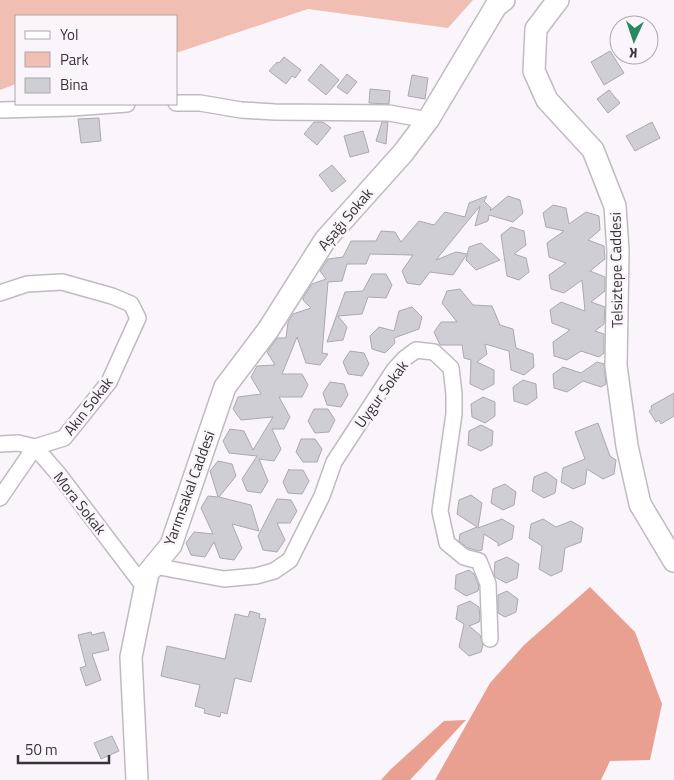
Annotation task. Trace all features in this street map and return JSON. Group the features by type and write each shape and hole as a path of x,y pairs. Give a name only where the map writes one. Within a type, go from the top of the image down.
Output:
{"street":[{"name":"Aşağı Sokak","path":"254,349 325,240 403,153 428,120 496,6 504,0"},
{"name":"Telsiztepe Caddesi","path":"558,0 536,29 534,71 547,100 593,150 615,206 618,250 616,366 627,446 640,504 674,561"},
{"path":"178,103 200,103 241,110 275,112 389,113 428,120"},
{"path":"2,110 112,105"},
{"name":"Akın Sokak","path":"0,293 27,284 62,282 112,296 131,304 138,318 109,382 64,438 35,447"},
{"name":"Yarımsakal Caddesi","path":"137,780 131,657 148,573 171,545 225,387 254,349"},
{"name":"Uygur Sokak","path":"154,566 224,579 265,574 274,571 290,560 322,496 334,462 394,370 416,350 434,352 451,368 454,394 454,414 440,511 447,543 464,557 479,561 488,584 490,639"},
{"path":"0,444 18,443 35,447 0,498"},
{"name":"Mora Sokak","path":"35,447 60,476 145,588"}],"green space":[{"path":"0,0 473,0 448,28 308,9 178,52 178,15 15,15 15,84 0,90"}],"shaded area":[{"path":"590,587 635,632 662,704 650,760 610,761 601,780 435,780 490,683 524,645"},
{"path":"466,720 410,780 381,780 444,721"}],"building":[{"path":"609,52 609,65 619,65 624,73 604,85 591,62"},
{"path":"284,57 301,70 295,78 292,76 286,84 269,71"},
{"path":"321,64 339,80 326,95 308,80"},
{"path":"347,74 357,82 347,94 337,87"},
{"path":"412,75 428,78 425,99 408,96"},
{"path":"370,89 390,91 389,104 369,103"},
{"path":"609,90 620,103 608,113 597,99"},
{"path":"99,118 101,141 81,143 78,119"},
{"path":"314,122 323,122 331,128 317,145 304,134"},
{"path":"382,122 388,122 386,144 376,141"},
{"path":"652,122 660,138 635,151 626,136"},
{"path":"363,131 369,152 350,157 344,136"},
{"path":"332,165 346,181 332,192 319,175"},
{"path":"487,196 484,201 491,208 490,211 508,196 520,200 523,213 513,222 489,215 488,221 475,226 480,206 436,260 456,252 467,254 453,275 430,272 420,285 407,283 402,271 413,255 370,254 366,264 347,264 342,281 328,282 322,353 328,354 320,365 306,363 297,337 282,374 302,374 308,385 302,397 279,397 290,417 284,429 272,429 281,449 274,461 259,459 268,481 261,493 247,491 242,479 257,456 229,453 223,441 230,429 244,431 253,450 273,417 241,420 233,409 238,397 261,394 251,377 257,366 275,365 267,352 277,338 286,338 288,322 293,314 311,308 303,298 312,284 326,279 320,271 328,259 343,257 351,241 376,241 381,231 395,232 401,242 419,221 434,225 445,212 465,217 469,203"},
{"path":"553,205 566,208 569,224 586,212 599,216 600,230 588,240 604,246 605,259 590,271 605,277 605,291 591,302 605,307 604,324 595,331 604,334 604,353 599,357 581,351 567,360 554,356 553,342 570,330 552,323 550,310 561,302 585,311 582,280 564,293 551,289 549,275 566,263 549,257 547,243 564,231 546,227 543,213"},
{"path":"511,227 524,231 526,245 514,254 526,258 529,272 519,280 507,276 501,235"},
{"path":"481,243 500,260 476,270 466,260 469,247"},
{"path":"372,274 386,274 392,285 386,298 368,297 362,314 338,316 347,327 343,340 327,342 345,292 363,291"},
{"path":"460,289 473,305 492,306 500,325 513,329 516,348 533,354 534,367 524,375 511,370 509,351 485,344 487,354 477,362 494,370 494,384 483,390 470,384 471,360 464,358 462,345 440,345 434,332 441,322 457,322 442,303 447,291"},
{"path":"412,307 422,317 419,329 394,338 395,343 385,353 372,349 370,336 379,327 394,331 399,311"},
{"path":"350,351 364,353 369,364 362,376 348,374 343,362"},
{"path":"597,362 604,364 606,384 601,387 583,381 567,392 554,388 553,374 563,367 581,373"},
{"path":"523,380 536,384 537,398 527,405 514,401 513,387"},
{"path":"330,382 344,384 348,395 341,407 327,405 323,393"},
{"path":"674,393 674,416 661,424 659,420 656,422 649,411 652,409 651,406"},
{"path":"483,397 495,402 495,416 485,423 472,417 471,404"},
{"path":"314,409 328,409 335,420 329,432 315,433 308,421"},
{"path":"598,423 610,456 616,460 614,474 603,479 587,469 585,484 573,489 561,482 563,468 585,459 575,432"},
{"path":"481,425 493,431 492,445 481,451 468,445 469,431"},
{"path":"301,439 315,439 322,449 317,462 303,462 296,452"},
{"path":"218,461 232,464 236,476 219,497 251,505 259,531 232,524 242,548 234,560 220,558 214,542 205,557 191,555 186,543 194,532 213,534 201,508 208,496 218,497 210,471"},
{"path":"289,469 303,470 309,481 302,494 288,493 283,482"},
{"path":"546,472 557,480 555,493 544,498 532,491 534,477"},
{"path":"505,484 516,492 514,505 503,510 491,503 493,489"},
{"path":"471,495 482,503 478,528 502,519 514,526 512,539 498,546 498,543 484,534 482,550 479,551 468,548 459,541 460,534 477,527 457,514 459,500"},
{"path":"277,499 291,500 297,511 290,523 277,523 285,540 277,552 263,550 258,536"},
{"path":"543,519 556,527 571,521 583,528 581,542 565,548 562,571 551,576 539,569 542,546 529,538 531,524"},
{"path":"507,557 519,564 517,578 506,583 495,577 494,574 495,562"},
{"path":"469,570 474,574 479,586 478,591 466,596 455,589 456,575"},
{"path":"507,591 518,599 516,612 505,617 498,613 498,595"},
{"path":"470,601 479,607 480,618 479,622 469,626 480,635 483,645 481,652 469,656 459,647 464,624 456,619 458,606"},
{"path":"250,611 260,614 259,618 266,619 251,682 235,678 227,714 221,712 220,717 204,713 205,709 195,706 200,685 161,676 167,646 225,659 235,614 248,617"},
{"path":"91,632 92,635 104,632 109,650 92,654 101,680 86,686 80,668 86,666 78,635"},
{"path":"112,736 119,751 101,759 94,743"}]}
